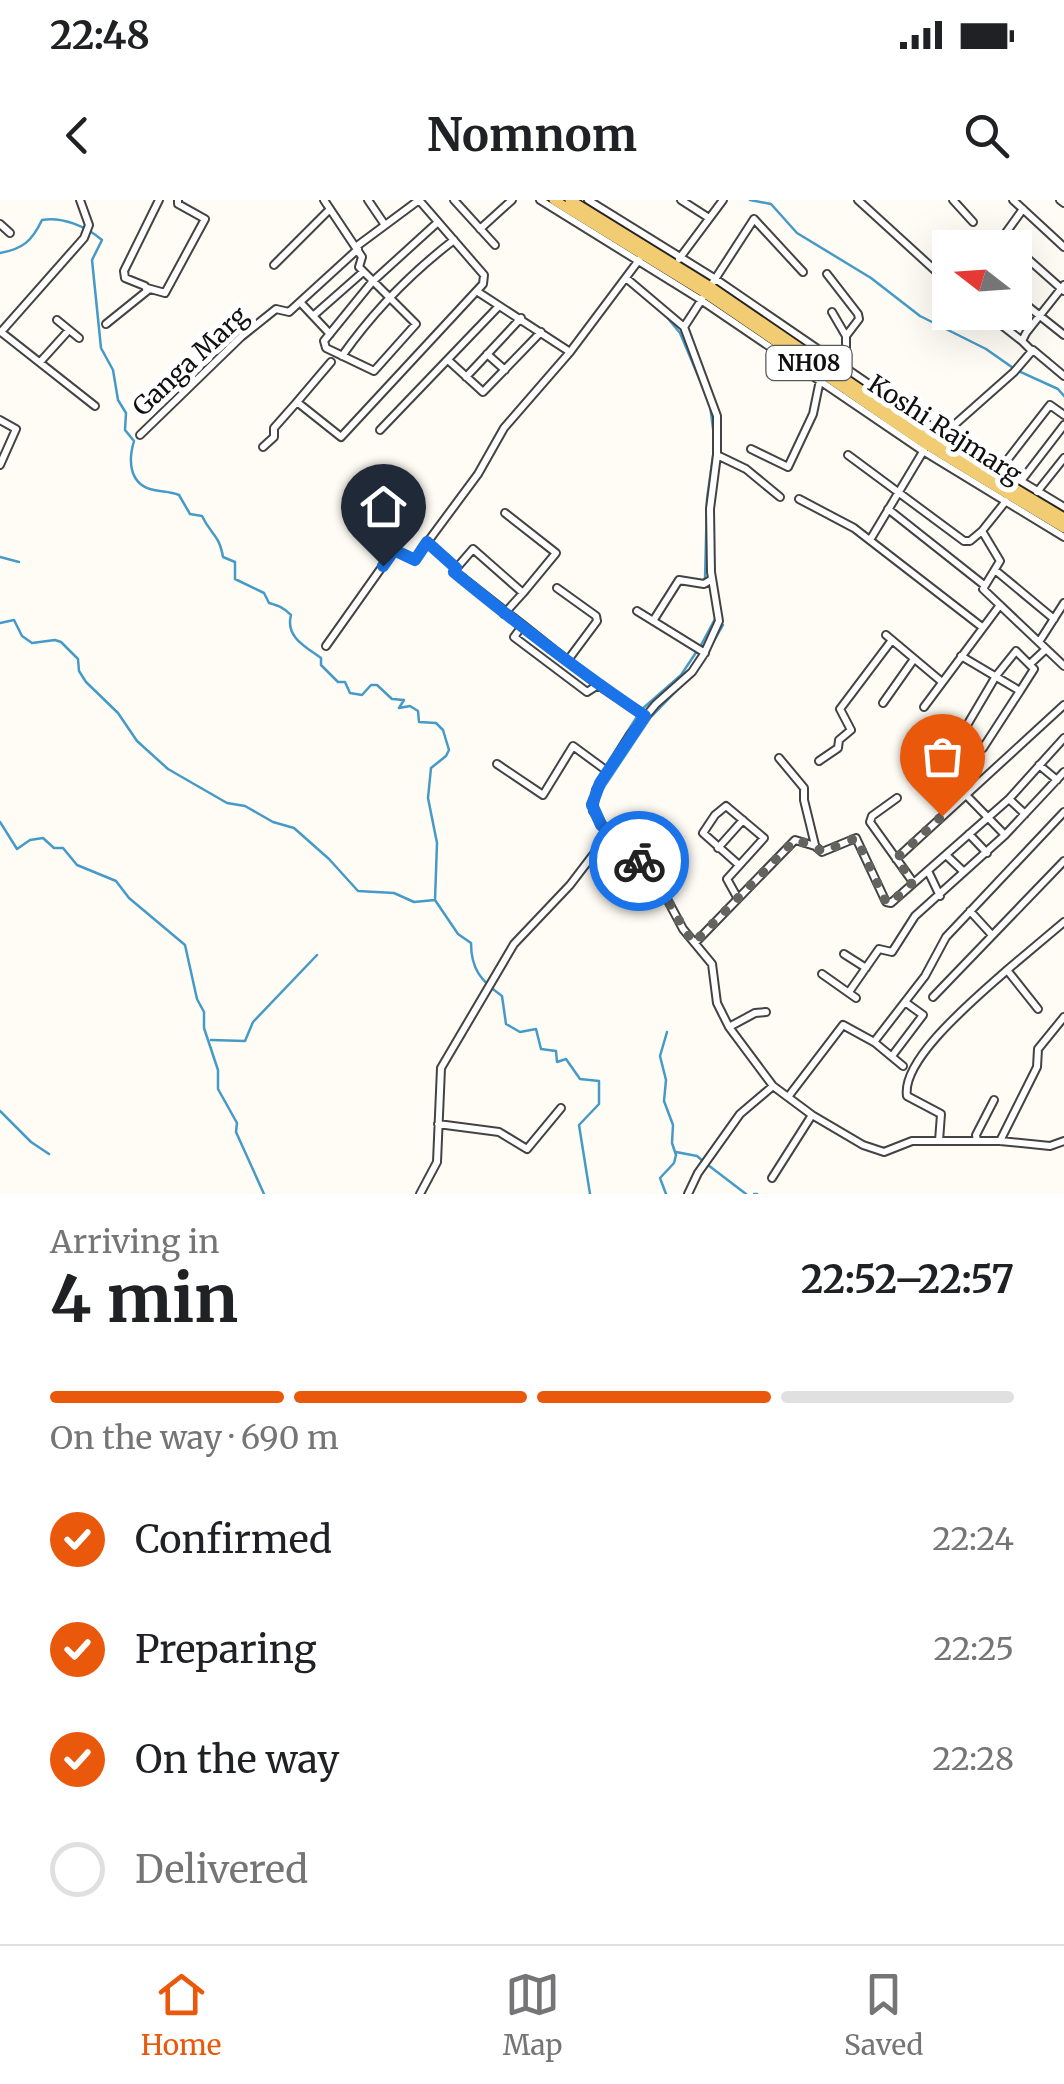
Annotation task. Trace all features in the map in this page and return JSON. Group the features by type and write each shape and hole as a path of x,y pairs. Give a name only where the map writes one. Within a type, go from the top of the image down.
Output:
{"main road":[{"name":"Koshi Rajmarg","path":"554,200 707,289 1064,528"},
{"name":"Koshi Rajmarg","path":"570,200 672,270"},
{"name":"Koshi Rajmarg","path":"1030,502 1064,518"}],"street":[{"path":"80,200 88,228 0,332 95,406"},
{"path":"160,200 124,270 125,278 165,294 205,219 178,204 178,200"},
{"path":"324,200 357,247 362,257 359,267 372,282 416,324 374,371 324,345 372,282 438,222"},
{"path":"368,200 385,225"},
{"path":"297,402 340,437 478,292 484,275 419,200"},
{"name":"Ganga Marg","path":"140,435 252,328 276,308 289,312 357,247 419,200"},
{"path":"454,200 495,245"},
{"path":"480,228 512,200"},
{"path":"540,200 639,260 672,270"},
{"path":"588,200 672,270 846,367 1006,501 1064,508"},
{"path":"681,200 709,218"},
{"path":"672,270 723,200"},
{"path":"858,200 932,268"},
{"path":"953,200 973,222"},
{"path":"1012,200 1064,247"},
{"path":"274,265 330,209"},
{"path":"1008,230 1023,209"},
{"path":"684,327 757,219 803,272"},
{"path":"0,224 10,233"},
{"path":"342,356 389,298 454,240"},
{"path":"326,646 394,550 415,560 478,474 504,428 570,352 639,260"},
{"path":"1022,341 1063,288 1032,262"},
{"path":"313,316 363,272"},
{"path":"827,274 858,314 859,319 846,336"},
{"path":"626,278 684,327 713,400 718,426 710,509 712,579 719,621 692,672 645,716 607,771 596,790 593,811 609,834 658,882 683,930 712,964 717,1003 729,1027 774,1086 812,1116 878,1152 908,1142 1000,1141 1050,1146 1064,1142"},
{"path":"106,324 145,294 147,288"},
{"path":"707,289 820,380 932,439 1001,468 1020,481 1030,502 1064,536"},
{"path":"478,292 570,352"},
{"path":"300,302 330,334"},
{"path":"380,430 499,306"},
{"path":"1032,309 1064,335"},
{"path":"832,312 846,336 846,367"},
{"path":"466,377 521,318"},
{"path":"57,320 80,338"},
{"path":"41,361 69,330"},
{"path":"1008,330 1064,376"},
{"path":"448,360 483,392 541,332"},
{"path":"870,541 932,439 1036,352"},
{"path":"487,354 505,370"},
{"path":"263,447 274,437 274,428 331,362"},
{"path":"751,449 788,467 812,414 820,380"},
{"path":"1001,468 1050,405 1064,415"},
{"path":"0,420 16,429 0,465"},
{"path":"1020,481 1064,425"},
{"path":"848,455 964,541 970,542 982,531 1006,501"},
{"path":"717,456 746,469 780,497"},
{"path":"1030,502 1064,458"},
{"path":"798,499 852,527 982,627"},
{"path":"888,508 984,585 984,590 1064,665"},
{"path":"504,514 556,552 504,614"},
{"path":"982,531 1000,559 984,585"},
{"path":"427,542 456,568"},
{"path":"523,593 472,549 454,572 598,685 645,716"},
{"path":"996,570 1054,619"},
{"path":"653,621 678,582 704,584 712,579"},
{"path":"557,588 596,616 597,621 568,660"},
{"path":"1038,642 1064,603"},
{"path":"924,707 1000,605"},
{"path":"637,611 705,652"},
{"path":"522,625 514,637 587,692 598,685"},
{"path":"818,760 838,748 839,740 851,730 840,709 890,638 942,682"},
{"path":"1030,664 1046,648"},
{"path":"1016,651 1034,669 983,748 964,732 996,676 1016,651"},
{"path":"961,656 1020,690"},
{"path":"883,703 914,659"},
{"path":"896,859 1064,704"},
{"path":"694,943 795,840 822,852 856,838 887,903 1009,799 1064,738"},
{"path":"497,764 543,795 572,746 607,771"},
{"path":"780,758 804,788 815,846"},
{"path":"1039,766 1057,780"},
{"path":"849,992 879,948 892,952 915,916 1005,835 1064,772"},
{"path":"965,794 1005,835"},
{"path":"896,798 870,819 913,882"},
{"path":"1009,799 1025,814"},
{"path":"737,897 727,879 764,838 726,806 714,815 703,833 739,865"},
{"path":"874,1042 925,976 946,937 1064,812"},
{"path":"718,848 743,820"},
{"path":"420,1194 437,1162 441,1068 514,944 570,885 609,834"},
{"path":"969,834 986,852"},
{"path":"946,855 964,872"},
{"path":"933,997 1064,861"},
{"path":"928,871 940,896"},
{"path":"970,911 992,934"},
{"path":"939,1141 942,1114 907,1096 906,1088 923,1056 946,1025 1064,922"},
{"path":"844,954 866,968"},
{"path":"1007,970 1038,1009"},
{"path":"822,974 856,998"},
{"path":"892,1056 923,1014 905,1002"},
{"path":"729,1027 755,1013 766,1012"},
{"path":"1000,1141 1037,1067 1036,1054 1064,1017"},
{"path":"788,1097 844,1025 874,1042 903,1066"},
{"path":"688,1194 698,1172 740,1114 774,1086"},
{"path":"977,1141 976,1134 994,1100"},
{"path":"438,1124 499,1132 526,1149 562,1108"},
{"path":"772,1178 812,1116"}],"waterway":[{"path":"750,200 771,204 797,233 871,278 920,316 986,349 1064,396"},
{"path":"0,253 26,243 42,220 74,224 102,240 92,260 101,348 113,370 118,400 126,413 125,430 134,441 131,464 135,478 146,487 179,495 190,514 202,516 223,557 235,562 235,579 264,593 269,603 291,615 294,635 321,658 321,665 338,682 345,682 350,693 362,695 371,685 377,685 392,699 404,700 399,708 410,706 418,711 419,722 436,723 443,730 449,750 431,768 428,798 437,843 435,900 458,934 471,943 479,974 502,996 506,1024 520,1032 536,1029 541,1049 556,1051 557,1062 566,1059 580,1079 599,1081 599,1104 579,1125 590,1194"},
{"path":"666,316 680,333 707,397"},
{"path":"710,405 714,436"},
{"path":"705,580 707,499 714,449"},
{"path":"0,557 19,562"},
{"path":"700,647 715,619"},
{"path":"0,623 14,620 22,636 32,643 61,642 78,659 86,682 118,713 137,741 168,769 227,803 245,806 273,822 294,828 358,891 394,893 414,902 435,900"},
{"path":"699,667 723,625"},
{"path":"641,710 681,675 697,651"},
{"path":"598,796 650,718 680,687"},
{"path":"605,767 638,715"},
{"path":"602,772 587,804 604,832"},
{"path":"597,804 606,824 650,864 668,894"},
{"path":"0,822 17,849 30,840 43,838 54,848 63,848 77,865 116,881 129,898 185,945 218,1070 218,1089 237,1123 236,1132 264,1194"},
{"path":"653,882 669,909"},
{"path":"211,1040 245,1041 253,1022 317,955"},
{"path":"666,1194 660,1178 676,1155 673,1125 664,1101 666,1080 660,1056 667,1032"},
{"path":"0,1111 49,1154"},
{"path":"676,1152 697,1156 704,1162"},
{"path":"708,1165 746,1194"}],"way so far":[{"path":"639,861 658,882 694,943 795,840 822,852 856,838 886,902 891,903 913,882 896,859 942,816"}],"route":[{"path":"383,566 394,550 415,560 427,542 456,568 454,572 504,614 645,716 600,783 592,805 601,825 639,861"}]}
